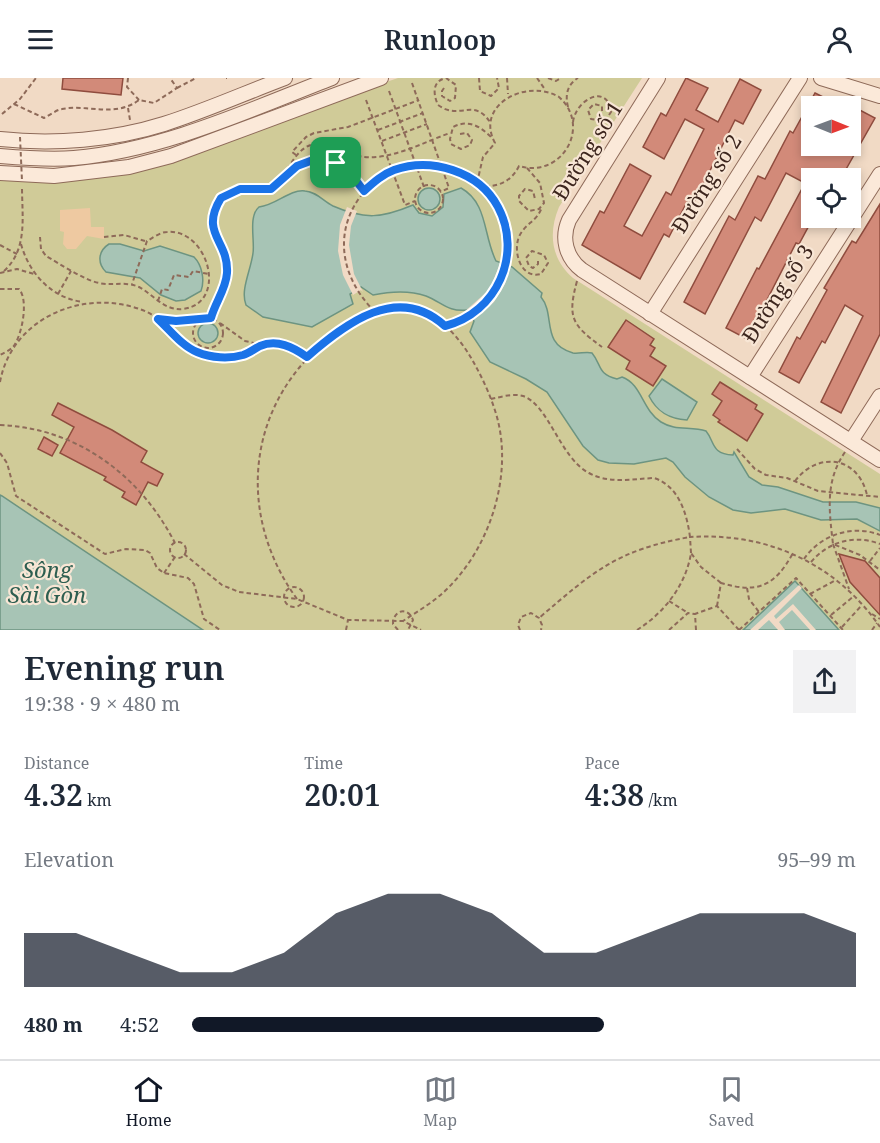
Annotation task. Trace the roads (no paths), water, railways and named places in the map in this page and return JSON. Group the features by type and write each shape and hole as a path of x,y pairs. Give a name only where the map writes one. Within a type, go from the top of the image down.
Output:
{"street":[{"path":"0,139 73,140 124,134 165,123 285,78"},
{"path":"0,156 73,158 144,147 182,135 332,78"},
{"path":"0,173 54,176 129,167 171,156 381,78"},
{"name":"Đường số 1","path":"650,314 577,266 567,249 565,229 658,78"},
{"name":"Đường số 2","path":"650,314 800,78"},
{"path":"820,78 880,96"},
{"name":"Đường số 3","path":"750,377 880,174"},
{"path":"650,314 750,377 849,445 880,460"},
{"path":"849,445 880,396"}],"water":[{"path":"429,188 437,191 440,199 437,207 429,210 421,207 418,199 421,191"},
{"path":"461,188 470,194 481,211 496,261 512,267 542,293 541,297 548,312 552,336 563,349 573,353 592,353 606,375 617,379 622,377 634,385 650,411 661,422 666,425 706,431 717,450 733,455 734,452 749,477 762,485 778,487 823,502 856,502 880,508 880,531 857,519 821,520 785,509 751,513 733,510 709,497 666,458 634,464 598,460 583,446 547,392 490,362 470,332 474,321 467,310 450,308 420,294 400,292 373,295 361,287 350,294 353,304 312,327 263,317 246,305 244,293 253,253 253,222 259,207 294,192 305,191 333,206 355,214 383,215 413,205 419,213 432,216 443,207 444,194"},
{"path":"109,244 120,244 144,251 160,246 194,257 202,273 201,291 185,300 176,301 161,295 140,278 106,272 101,265 100,257"},
{"path":"208,323 215,326 218,333 215,340 208,343 201,340 198,333 201,326"},
{"path":"662,379 697,402 687,420 664,414 652,402 649,396"},
{"name":"Sông Sài Gòn","path":"0,495 2,496 203,630 0,630"},
{"path":"795,581 839,630 743,630"}]}
